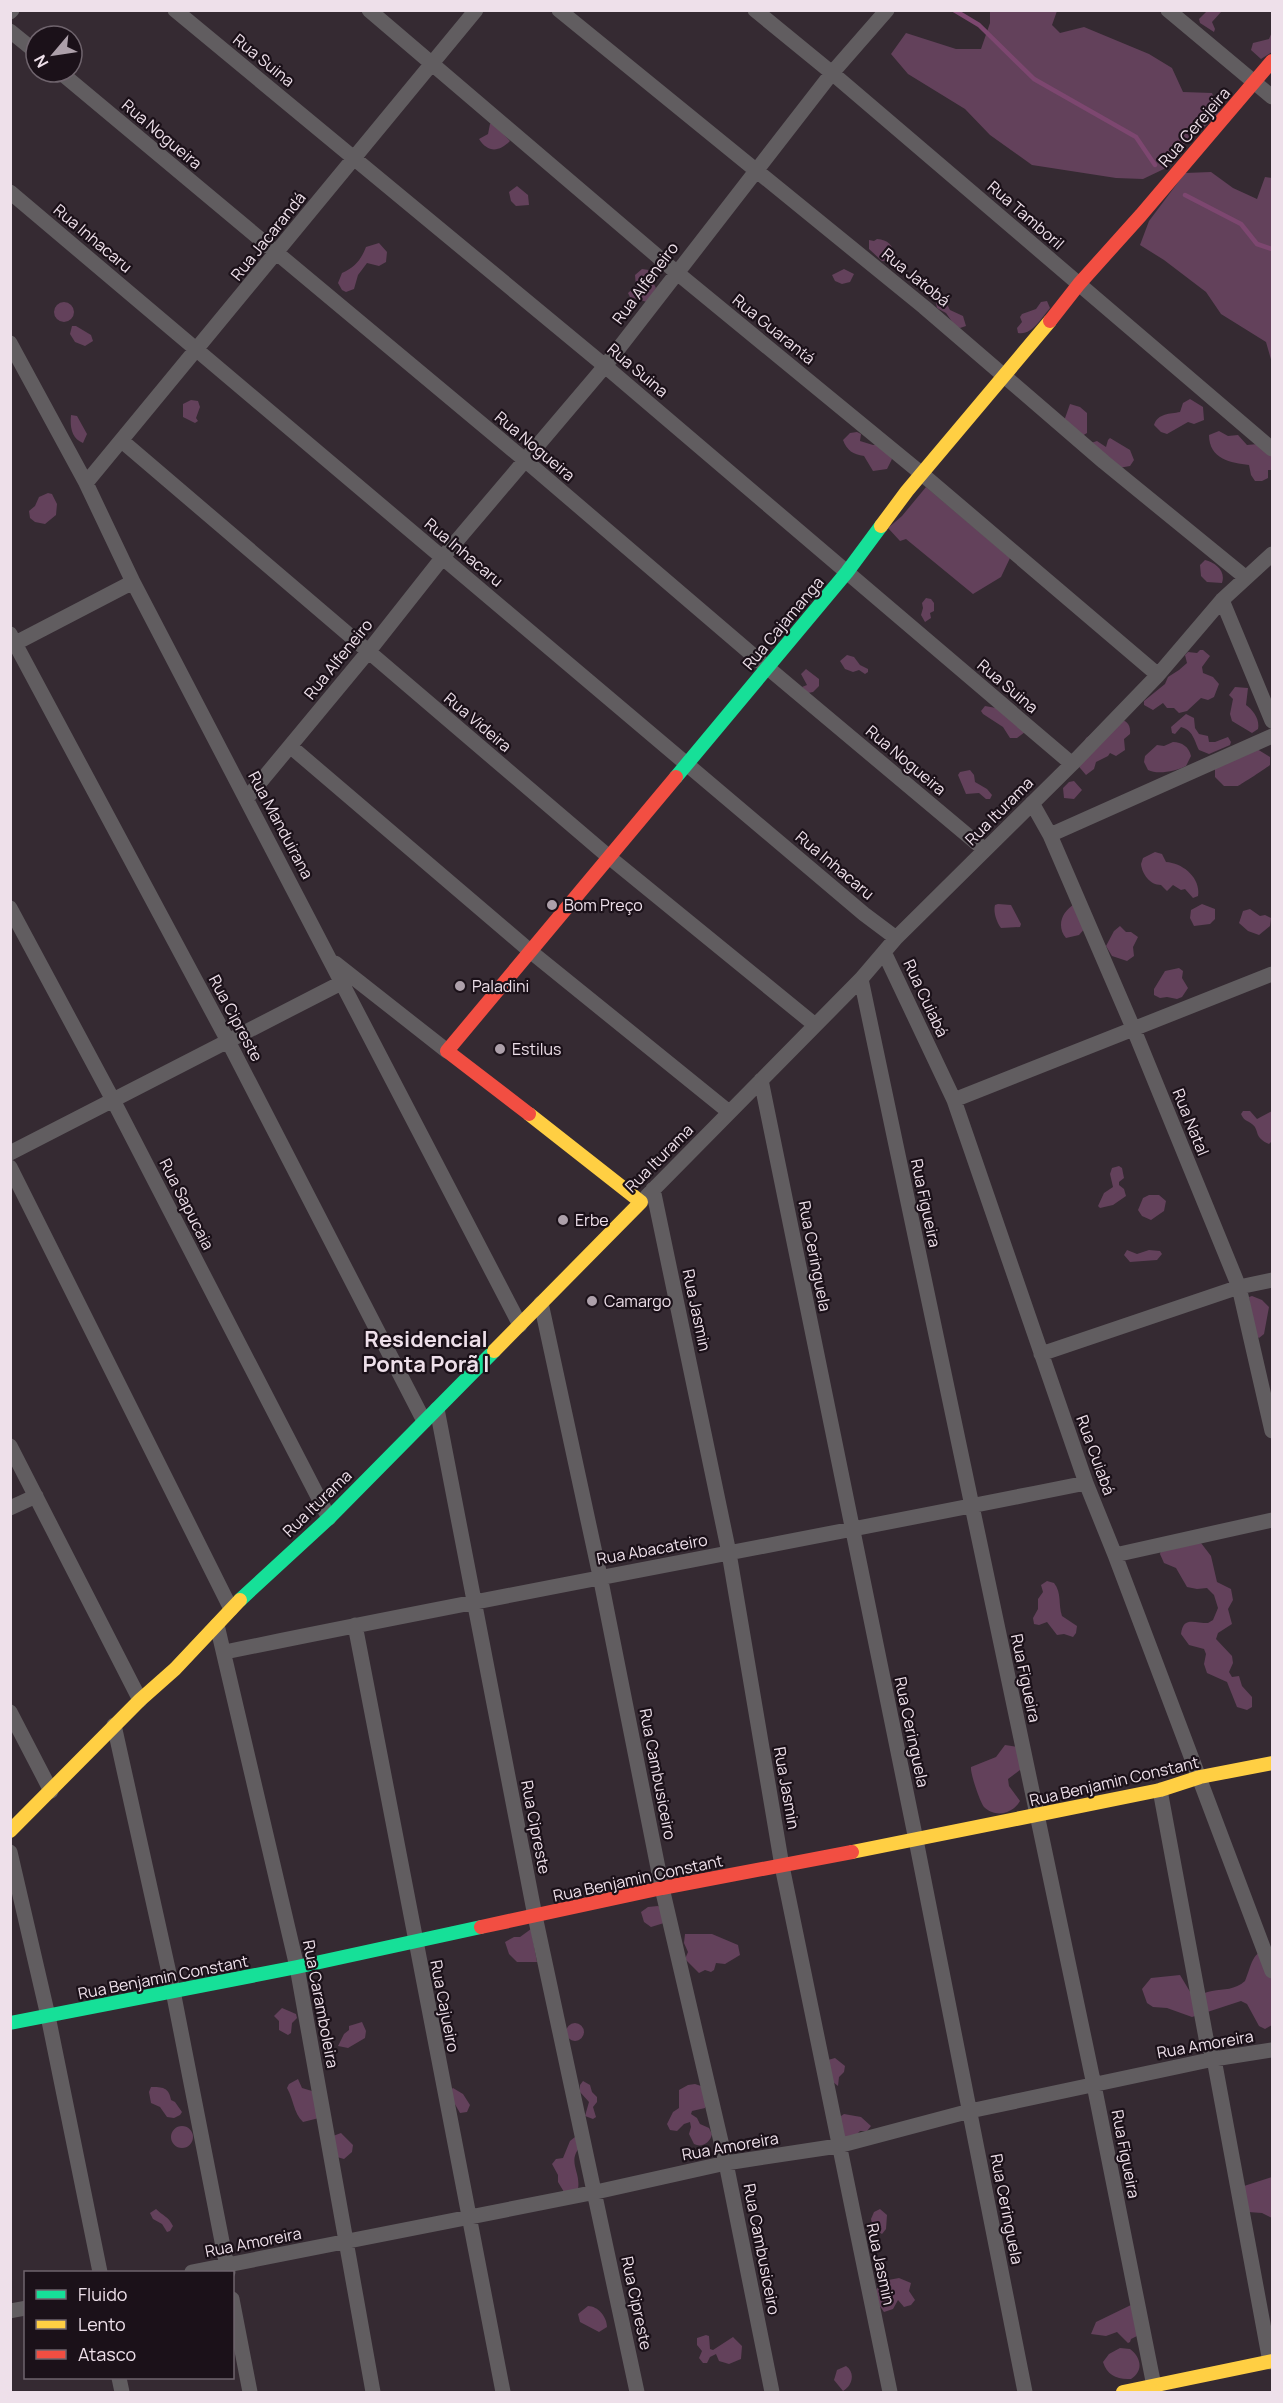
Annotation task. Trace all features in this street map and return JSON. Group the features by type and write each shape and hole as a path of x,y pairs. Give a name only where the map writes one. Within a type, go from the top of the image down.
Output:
{"street":[{"name":"Rua Suina","path":"176,10 605,366 1072,764"},
{"name":"Rua Guarantá","path":"369,10 676,272 922,474 1158,675"},
{"name":"Rua Jacarandá","path":"86,483 476,10"},
{"name":"Rua Jatobá","path":"559,10 1005,374 1104,462 1245,577"},
{"name":"Rua Tamboril","path":"756,10 1272,449"},
{"name":"Rua Alfeneiro","path":"247,798 443,557 605,366 755,170 832,73 886,10"},
{"path":"1168,10 1272,97"},
{"path":"10,30 24,42"},
{"name":"Rua Cerejeira","path":"1141,215 1272,61"},
{"name":"Rua Nogueira","path":"74,84 526,461 985,849"},
{"name":"Rua Inhacaru","path":"10,192 864,914 896,938"},
{"name":"Rua Cajamanga","path":"447,1051 847,572 922,474 1079,284 1141,215"},
{"name":"Rua Manduirana","path":"10,343 86,483 133,582 520,1325"},
{"name":"Rua Videira","path":"122,441 609,857 815,1025"},
{"name":"Rua Iturama","path":"10,1831 114,1725 175,1669 231,1609 329,1518 437,1409 861,979 896,938 1072,764 1158,675 1222,600 1272,554"},
{"path":"12,641 133,582"},
{"path":"1222,600 1272,721"},
{"name":"Rua Cipreste","path":"12,641 228,1041 424,1421"},
{"path":"1050,835 1272,736"},
{"path":"290,746 531,951 729,1112"},
{"name":"Rua Natal","path":"1032,803 1050,835 1134,1029 1239,1287 1272,1431"},
{"name":"Rua Sapucaia","path":"10,908 113,1100 329,1518"},
{"name":"Rua Cuiabá","path":"884,952 954,1100 1086,1484 1272,1971"},
{"path":"331,959 641,1202"},
{"path":"954,1100 1272,974"},
{"name":"Rua Figueira","path":"861,979 1094,2085 1154,2386"},
{"path":"10,1153 343,982"},
{"name":"Rua Ceringuela","path":"761,1080 916,1840 1025,2392"},
{"path":"10,1167 231,1609"},
{"name":"Rua Jasmin","path":"653,1190 729,1553 782,1866 890,2392"},
{"path":"1041,1354 1239,1287 1272,1280"},
{"name":"Rua Cambusiceiro","path":"541,1303 600,1576 662,1888 726,2163 772,2392"},
{"name":"Rua Cipreste","path":"437,1409 535,1916 596,2192 637,2392"},
{"path":"10,1446 140,1700"},
{"name":"Rua Abacateiro","path":"225,1652 600,1576 1086,1484"},
{"path":"10,1508 36,1496"},
{"path":"1115,1555 1272,1520"},
{"name":"Rua Caramboleira","path":"217,1625 297,1967 373,2392"},
{"name":"Rua Cajueiro","path":"355,1625 502,2392"},
{"path":"10,1712 51,1791"},
{"path":"114,1725 172,1991 227,2269"},
{"name":"Rua Benjamin Constant","path":"10,2023 415,1943 662,1888 916,1840 1160,1790 1200,1778 1272,1763"},
{"path":"1123,2392 1271,2362 1214,2059 1206,2038 1160,1790"},
{"path":"10,1852 48,2016 100,2271"},
{"name":"Rua Amoreira","path":"204,2271 227,2269 726,2163 838,2146 970,2111 1214,2059 1272,2050"},
{"path":"234,2309 250,2392"}],"shaded area":[{"path":"990,11 1057,11 1052,25 1060,33 1084,27 1149,54 1172,68 1183,92 1212,93 1220,113 1181,147 1166,168 1143,179 1116,178 1032,165 990,135 965,109 908,74 891,54 906,33 956,49 981,49 990,23"},
{"path":"1207,11 1221,12 1212,22 1214,32 1200,23 1199,19"},
{"path":"1272,32 1272,52 1261,59 1251,50 1253,43 1269,39"},
{"path":"492,122 510,141 498,149 486,147 479,139 488,134"},
{"path":"1211,172 1233,188 1257,199 1265,177 1272,178 1272,363 1266,342 1221,314 1206,292 1140,245 1149,221 1185,173"},
{"path":"517,186 528,195 529,205 516,206 511,201 509,192"},
{"path":"869,240 886,241 893,249 892,262 882,261 869,249"},
{"path":"379,243 387,252 386,262 379,266 367,263 358,275 354,289 346,292 342,290 338,283 342,273 357,263 366,247"},
{"path":"642,269 649,270 656,288 647,302 630,297 628,293 636,286 635,275"},
{"path":"844,269 854,274 850,282 842,284 835,281 832,275"},
{"path":"941,299 950,310 963,316 966,326 960,328 955,326 946,313 937,308 936,303"},
{"path":"1047,301 1050,308 1036,325 1028,332 1018,333 1017,328 1022,322 1020,317 1022,314 1036,309 1041,302"},
{"path":"64,302 71,305 74,312 71,319 64,322 57,319 54,312 57,305"},
{"path":"72,326 91,335 93,341 85,346 75,342 70,334"},
{"path":"1190,399 1203,407 1204,420 1194,424 1188,422 1167,434 1154,425 1161,416 1180,412 1183,403"},
{"path":"191,400 198,401 200,407 196,418 198,421 195,423 183,417 183,404"},
{"path":"1070,404 1080,407 1087,413 1087,433 1082,436 1064,421"},
{"path":"71,415 77,416 87,434 83,443 72,431"},
{"path":"1219,431 1228,436 1238,435 1247,445 1258,444 1272,455 1272,470 1268,470 1268,478 1255,481 1249,465 1228,461 1217,455 1210,443 1209,435"},
{"path":"850,433 861,434 860,441 873,445 883,444 892,459 887,469 873,471 864,456 846,447 843,440"},
{"path":"1110,438 1130,450 1134,460 1130,466 1113,469 1088,444 1097,441 1106,447"},
{"path":"926,487 1010,558 1001,577 973,594 906,539 900,541 888,528 902,516"},
{"path":"48,493 52,494 57,504 56,515 45,524 35,522 30,518 29,511 35,506 39,497"},
{"path":"1205,560 1219,568 1223,575 1222,583 1207,582 1201,576 1200,565"},
{"path":"926,598 931,599 934,603 934,611 930,613 931,618 925,622 921,615 922,603"},
{"path":"1200,650 1210,656 1202,667 1203,673 1213,677 1219,684 1214,697 1208,700 1201,698 1187,711 1179,713 1174,708 1167,708 1163,703 1153,710 1144,705 1144,701 1165,684 1168,677 1187,663 1185,655 1188,652 1197,653"},
{"path":"847,655 854,657 860,665 868,669 868,672 865,674 859,670 853,672 845,669 840,661"},
{"path":"806,669 819,679 819,686 813,692 808,693 802,687 807,685 801,674"},
{"path":"1235,687 1248,688 1246,705 1258,722 1258,729 1252,733 1232,721 1230,714 1233,699 1229,695"},
{"path":"985,706 996,708 1025,732 1017,738 1010,738 1003,727 983,714 981,711"},
{"path":"1186,714 1194,718 1195,728 1199,734 1208,736 1209,742 1228,737 1230,745 1209,754 1199,750 1193,736 1185,728 1181,727 1175,734 1172,733 1171,727"},
{"path":"1116,717 1125,721 1130,727 1130,734 1124,739 1125,750 1116,756 1110,753 1096,762 1094,769 1086,775 1075,762 1086,738"},
{"path":"1173,742 1182,744 1189,750 1191,756 1186,766 1167,772 1148,770 1144,762 1145,756 1157,745 1164,746"},
{"path":"1257,749 1270,757 1270,765 1238,786 1224,786 1215,777 1215,767"},
{"path":"970,770 975,782 992,795 990,799 986,799 979,793 966,794 958,775 960,772"},
{"path":"1074,781 1082,790 1074,799 1064,798 1063,788 1069,782"},
{"path":"1155,852 1162,854 1166,862 1179,865 1190,873 1197,883 1198,896 1193,898 1185,889 1181,890 1173,885 1167,891 1147,878 1141,864 1143,858"},
{"path":"1075,904 1089,909 1093,919 1079,935 1066,938 1061,929 1062,919 1070,907"},
{"path":"1202,904 1215,909 1215,919 1210,924 1194,926 1190,918 1191,910"},
{"path":"995,905 1011,905 1021,924 1020,927 1001,928 995,911"},
{"path":"1250,909 1260,916 1265,915 1271,918 1270,926 1259,935 1248,931 1239,923 1243,911"},
{"path":"1120,926 1126,932 1131,932 1138,937 1133,947 1134,956 1127,961 1112,956 1106,946 1114,931"},
{"path":"1179,968 1183,971 1182,978 1188,988 1182,997 1160,998 1154,995 1154,989 1165,971"},
{"path":"1243,1111 1250,1111 1257,1119 1272,1111 1271,1142 1269,1144 1261,1139 1254,1126 1243,1118 1241,1114"},
{"path":"1119,1166 1122,1168 1124,1178 1119,1185 1124,1189 1126,1196 1113,1205 1100,1208 1098,1206 1104,1193 1113,1187 1110,1174 1112,1168"},
{"path":"1149,1195 1159,1195 1166,1201 1164,1211 1151,1220 1142,1216 1138,1210 1143,1198"},
{"path":"1127,1250 1137,1254 1149,1250 1160,1251 1162,1254 1157,1260 1130,1262 1124,1255"},
{"path":"1249,1297 1262,1300 1269,1307 1264,1334 1259,1338 1254,1334"},
{"path":"1201,1543 1211,1556 1217,1582 1231,1589 1233,1600 1228,1609 1232,1624 1218,1633 1216,1639 1232,1656 1233,1663 1229,1672 1232,1677 1239,1676 1242,1686 1252,1697 1252,1707 1247,1710 1237,1707 1227,1682 1207,1673 1204,1664 1206,1654 1204,1649 1189,1645 1181,1634 1182,1628 1187,1623 1208,1623 1213,1620 1218,1608 1214,1595 1207,1588 1187,1587 1176,1568 1164,1563 1160,1554 1161,1550"},
{"path":"1047,1581 1054,1583 1056,1587 1062,1616 1077,1626 1073,1637 1064,1634 1057,1635 1047,1622 1034,1624 1033,1618 1038,1609 1038,1599 1043,1592 1041,1585"},
{"path":"1005,1745 1018,1747 1024,1767 1008,1779 1009,1786 1020,1801 1008,1812 993,1813 982,1804 971,1767 996,1757"},
{"path":"648,1907 661,1908 664,1923 651,1927 644,1922 641,1912"},
{"path":"531,1929 537,1962 517,1962 509,1954 505,1942 514,1937 520,1937"},
{"path":"685,1934 712,1934 738,1945 740,1955 725,1964 716,1963 711,1972 705,1970 699,1973 685,1959 688,1952 684,1943"},
{"path":"1272,1947 1272,2025 1265,2029 1259,2026 1247,2004 1241,2001 1192,2017 1167,2008 1153,2007 1147,2003 1142,1989 1151,1978 1180,1975 1192,1995 1237,1986 1245,1981 1256,1955"},
{"path":"282,2008 296,2014 297,2018 292,2023 291,2033 288,2035 279,2030 279,2021 274,2016"},
{"path":"362,2022 366,2031 365,2038 348,2048 338,2046 344,2034 349,2030 349,2026"},
{"path":"575,2023 581,2026 584,2032 581,2038 575,2041 569,2038 566,2032 569,2026"},
{"path":"835,2058 845,2066 844,2072 839,2077 838,2086 833,2082 828,2060"},
{"path":"298,2079 302,2088 312,2091 323,2117 303,2122 300,2118 287,2088 289,2084"},
{"path":"583,2081 590,2085 597,2097 597,2102 593,2107 596,2117 593,2119 585,2116 589,2102 580,2092 580,2085"},
{"path":"695,2084 701,2086 706,2105 705,2108 692,2111 691,2114 700,2124 709,2128 712,2134 708,2142 703,2145 694,2144 689,2134 690,2122 677,2131 670,2130 667,2124 673,2112 679,2108 679,2090"},
{"path":"151,2087 167,2090 171,2100 182,2112 180,2115 174,2118 167,2117 160,2107 151,2103 149,2092"},
{"path":"453,2088 463,2094 470,2105 467,2112 460,2113 448,2092"},
{"path":"844,2114 861,2117 871,2126 867,2131 860,2131 855,2136 845,2138 838,2118"},
{"path":"182,2126 192,2133 193,2137 186,2147 182,2148 172,2141 171,2137 178,2127"},
{"path":"341,2133 353,2145 352,2152 344,2159 337,2157 333,2136"},
{"path":"578,2137 580,2147 576,2152 574,2162 578,2189 564,2192 552,2164 556,2159 563,2158 570,2141"},
{"path":"1272,2177 1272,2218 1262,2213 1248,2212 1244,2186"},
{"path":"156,2209 173,2226 170,2231 167,2232 162,2224 153,2219 150,2213"},
{"path":"880,2209 887,2215 886,2229 882,2234 873,2228 871,2219 874,2212"},
{"path":"899,2278 911,2283 909,2291 915,2300 911,2305 904,2307 898,2300 893,2309 884,2312 872,2295 883,2281"},
{"path":"1131,2305 1137,2336 1130,2342 1128,2343 1117,2332 1106,2336 1091,2334 1096,2322"},
{"path":"588,2306 592,2306 601,2313 607,2327 599,2332 580,2322 578,2314"},
{"path":"709,2336 710,2349 713,2350 733,2337 742,2346 741,2359 729,2364 719,2361 716,2354 710,2357 707,2363 703,2363 699,2358 702,2351 697,2345 697,2338"},
{"path":"1120,2348 1130,2349 1139,2360 1138,2372 1131,2379 1113,2376 1103,2362 1109,2354"},
{"path":"846,2366 851,2372 852,2379 843,2391 834,2380 837,2370"}],"waterway":[{"path":"954,10 979,25 1034,79 1136,137 1155,165"},
{"path":"1185,195 1241,224 1257,244 1272,249"}],"traffic: fast":[{"path":"676,777 847,572 881,526"},
{"path":"240,1600 329,1518 494,1351"},
{"path":"10,2023 297,1967 481,1927"}],"traffic: slow":[{"path":"881,526 907,491 1050,321"},
{"path":"494,1351 641,1202 529,1114"},
{"path":"10,1831 140,1700 175,1669 240,1600"},
{"path":"852,1852 1160,1790 1200,1777 1272,1763"},
{"path":"1123,2392 1272,2361"}],"traffic: jam":[{"path":"1050,321 1079,284 1272,61"},
{"path":"529,1114 447,1051 676,777"},
{"path":"481,1927 662,1888 852,1852"}],"place":[{"name":"Bom Preço","path":"552,905"},
{"name":"Paladini","path":"460,986"},
{"name":"Estilus","path":"500,1049"},
{"name":"Erbe","path":"563,1220"},
{"name":"Camargo","path":"592,1301"}],"district":[{"name":"Residencial Ponta Porã I","path":"426,1352"}]}
